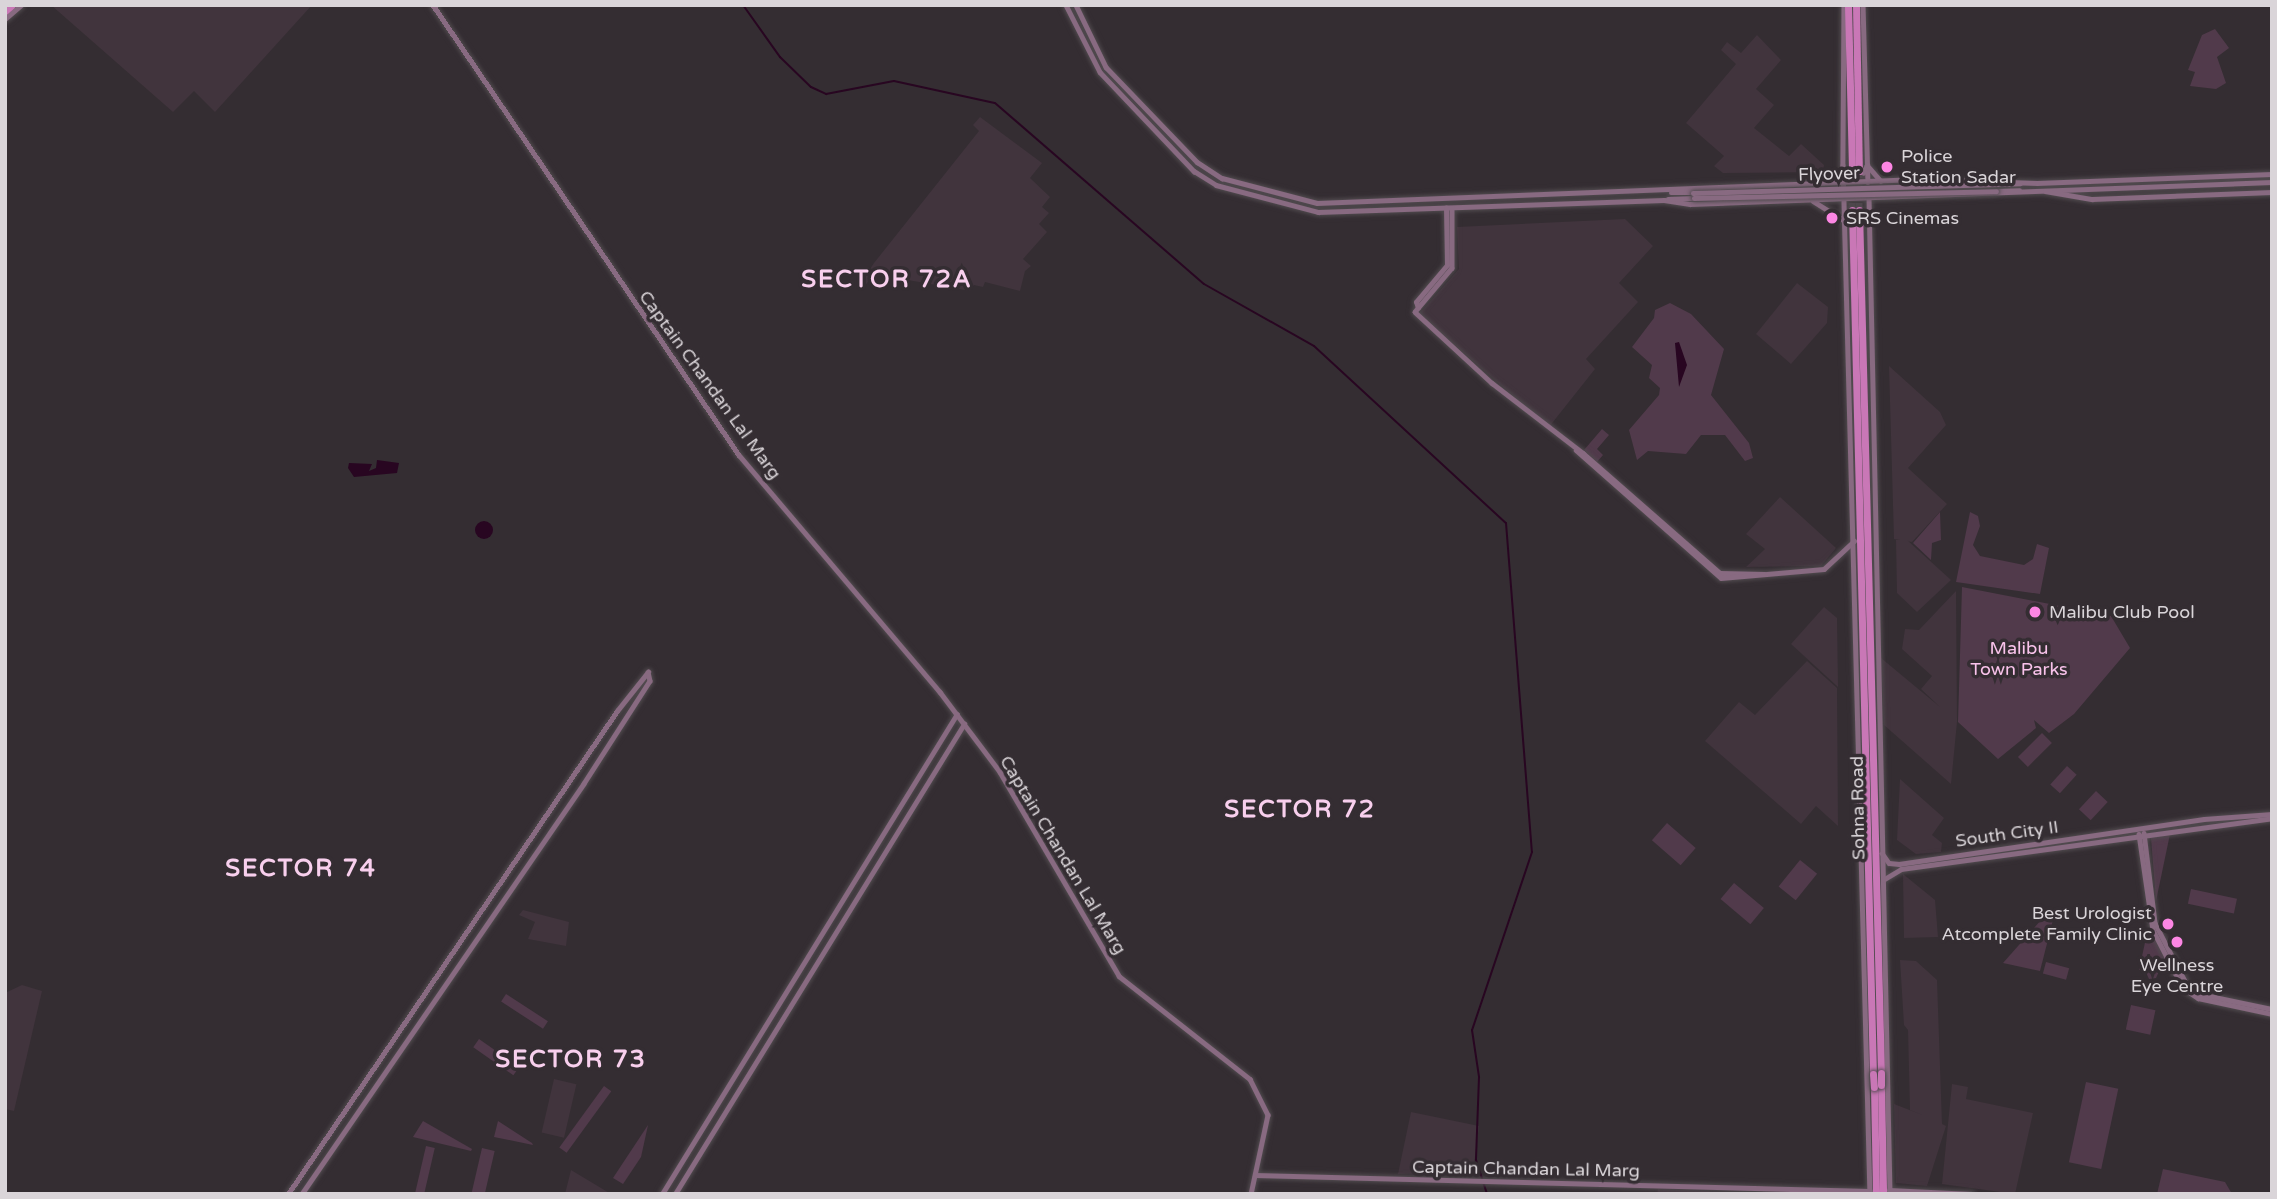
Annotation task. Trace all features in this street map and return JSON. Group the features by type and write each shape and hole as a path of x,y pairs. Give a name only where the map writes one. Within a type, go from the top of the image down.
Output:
{"highway":[{"path":"5,11 12,5"},
{"path":"1846,5 1851,172"},
{"path":"1851,172 1856,5"},
{"name":"Sohna Road","path":"1852,209 1869,422 1867,468 1870,794 1877,1075 1872,1193"},
{"name":"Sohna Road","path":"1852,209 1870,769"},
{"path":"1852,433 1858,447"},
{"path":"1867,468 1873,480"},
{"path":"1853,487 1859,475"},
{"name":"Sohna Road","path":"1877,1085 1887,1192"}],"main road":[{"path":"5,19 21,5"},
{"name":"Captain Chandan Lal Marg","path":"433,5 739,455 957,714 1014,794 1119,976 1253,1085 1268,1115 1255,1175 1872,1193"},
{"path":"1066,5 1090,51 1120,97 1205,179 1263,200 1338,213 1664,200 1690,204 1811,200 2272,182"},
{"path":"1076,5 1096,47 1125,91 1204,167 1251,186 1338,204 1663,192 1826,182 2038,183 2272,174"},
{"path":"1863,5 1869,198 1869,422 1873,480 1882,852 1877,1085"},
{"path":"1090,51 1096,47"},
{"path":"1834,182 1851,172 1863,173 1867,164"},
{"path":"1867,164 1881,181"},
{"path":"1851,172 1844,182 1845,198 1852,209"},
{"path":"1888,181 1880,191 1888,197"},
{"path":"1826,182 1833,191 1828,198"},
{"name":"Flyover","path":"1664,200 1694,195 2038,183"},
{"name":"Flyover","path":"1663,192 1694,195 2038,190"},
{"path":"2044,190 2084,200 2272,192"},
{"path":"1868,211 1881,197"},
{"path":"1811,200 1845,220"},
{"path":"1338,204 1338,213"},
{"path":"1449,208 1450,265 1415,312 1492,383 1575,449 1697,556 1722,574 1765,574 1824,569 1854,541"},
{"path":"1852,209 1868,211"},
{"path":"1852,209 1845,220 1854,541 1877,1075"},
{"path":"288,1194 617,711 648,672 650,681 584,784 302,1194"},
{"path":"662,1194 957,714"},
{"path":"675,1194 964,724"},
{"path":"2141,831 2272,816"},
{"path":"2141,831 2152,927 2161,950 2190,995 2272,1011"},
{"path":"2141,831 2157,928 2187,985 2200,993 2272,1011"},
{"name":"South City II","path":"1882,852 1889,863 1899,864 2141,831"},
{"name":"South City II","path":"1882,880 1901,869 2141,831"},
{"path":"1251,1194 1255,1175"},
{"path":"1887,1192 1972,1194"}],"shaded area":[{"path":"51,5 312,5 215,112 194,91 173,112"},
{"path":"1757,35 1781,60 1756,89 1774,105 1754,128 1789,156 1801,144 1824,165 1823,172 1723,173 1714,166 1724,156 1686,123 1736,64 1721,50 1727,42 1741,53"},
{"path":"980,117 1042,163 1030,178 1050,197 1042,207 1049,213 1039,224 1047,232 1023,259 1031,266 1025,271 1020,291 985,282 983,287 974,285 970,291 874,274 864,287 860,284 874,263 979,131 973,125"},
{"path":"1625,219 1653,246 1619,283 1638,302 1586,359 1595,369 1549,427 1419,314 1459,269 1457,227"},
{"path":"1797,283 1828,307 1827,323 1791,364 1756,334"},
{"path":"1679,342 1687,365 1679,387 1675,343"},
{"path":"1889,366 1940,412 1946,425 1908,468 1947,504 1912,542 1894,539"},
{"path":"377,460 399,463 397,473 354,477 348,468 349,463 372,464 369,471 376,468"},
{"path":"1780,497 1836,548 1821,566 1746,567 1765,549 1746,534"},
{"path":"484,521 490,524 493,530 490,536 484,539 478,536 475,530 478,524"},
{"path":"1896,540 1907,540 1951,580 1917,612 1897,593"},
{"path":"1956,591 1957,722 1951,784 1884,725 1881,658 1940,707 1921,689 1932,676 1902,649 1905,629 1919,630"},
{"path":"1824,607 1837,618 1838,687 1791,644"},
{"path":"1807,661 1837,688 1838,826 1816,806 1801,824 1705,741 1739,702 1755,715"},
{"path":"1900,779 1944,818 1932,835 1942,843 1941,852 1916,854 1897,840"},
{"path":"1903,874 1935,900 1938,937 1904,938"},
{"path":"523,910 569,922 566,946 528,939 535,922 519,915"},
{"path":"1900,960 1916,961 1937,980 1942,1124 1946,1126 1927,1186 1896,1183 1894,1104 1925,1116 1910,1110 1908,1030 1904,1025"},
{"path":"22,985 42,991 14,1111 5,1109 5,993"},
{"path":"554,1079 576,1084 564,1138 542,1133"},
{"path":"1952,1084 1968,1087 1966,1099 2033,1113 2015,1194 1942,1184"},
{"path":"1411,1112 1479,1126 1473,1172 1398,1174"},
{"path":"571,1170 611,1194 565,1194"},
{"path":"1658,1189 1710,1191 1709,1194 1657,1194"}],"green space":[{"path":"2215,29 2229,48 2217,57 2226,83 2216,89 2190,86 2195,72 2188,70 2202,35"},
{"path":"1670,303 1691,314 1724,349 1711,395 1749,443 1753,458 1745,461 1725,435 1701,435 1686,454 1648,451 1637,460 1629,430 1659,395 1660,388 1649,378 1652,365 1632,347 1654,318 1655,310"},
{"path":"1602,429 1609,435 1597,449 1603,455 1597,462 1584,450"},
{"path":"1940,512 1941,540 1932,543 1931,560 1913,543"},
{"path":"1970,512 1978,516 1980,526 1973,545 1980,556 2024,565 2033,559 2037,544 2049,548 2040,594 1956,582"},
{"name":"Malibu Town Parks","path":"1962,587 2111,616 2130,648 2074,714 2049,733 2034,720 2036,728 1998,759 1958,722"},
{"path":"2042,733 2052,743 2028,767 2018,757"},
{"path":"2067,766 2077,775 2060,793 2050,785"},
{"path":"2096,791 2108,802 2091,820 2079,809"},
{"path":"1667,823 1696,848 1681,865 1652,840"},
{"path":"2170,834 2156,901 2151,838"},
{"path":"1800,860 1817,874 1796,900 1779,886"},
{"path":"1734,883 1764,908 1750,924 1721,899"},
{"path":"2191,889 2237,899 2234,913 2188,904"},
{"path":"2049,911 2055,912 2040,971 2003,963"},
{"path":"2133,928 2151,932 2171,969 2161,967 2156,978 2149,979 2145,970 2139,970 2146,938 2131,935"},
{"path":"2046,962 2069,968 2066,980 2043,974"},
{"path":"506,994 548,1021 543,1029 501,1002"},
{"path":"2131,1005 2155,1010 2150,1035 2126,1029"},
{"path":"479,1039 519,1067 513,1075 473,1047"},
{"path":"2086,1082 2118,1089 2101,1169 2069,1162"},
{"path":"604,1086 611,1091 567,1153 559,1147"},
{"path":"423,1121 472,1149 471,1151 413,1137"},
{"path":"498,1121 532,1143 533,1145 494,1137"},
{"path":"648,1125 641,1157 623,1184 613,1178"},
{"path":"426,1146 435,1148 424,1194 415,1194"},
{"path":"482,1148 495,1151 485,1194 471,1194"},
{"path":"2163,1169 2225,1182 2232,1194 2157,1194"}],"waterway":[{"path":"743,5 780,57 811,87 826,94 894,81 995,103 1204,284 1314,346 1506,523 1532,852 1472,1030 1479,1077 1476,1160 1487,1194"}],"tunnel":[{"path":"1852,171 1852,210"},
{"path":"1859,171 1859,210"}],"place":[{"name":"Police Station Sadar","path":"1887,167"},
{"name":"SRS Cinemas","path":"1832,218"},
{"name":"Malibu Club Pool","path":"2035,612"},
{"name":"Best Urologist Atcomplete Family Clinic","path":"2168,924"},
{"name":"Wellness Eye Centre","path":"2177,942"}],"district":[{"name":"SECTOR 72A","path":"887,280"},
{"name":"SECTOR 72","path":"1300,810"},
{"name":"SECTOR 74","path":"301,869"},
{"name":"SECTOR 73","path":"571,1060"}]}
